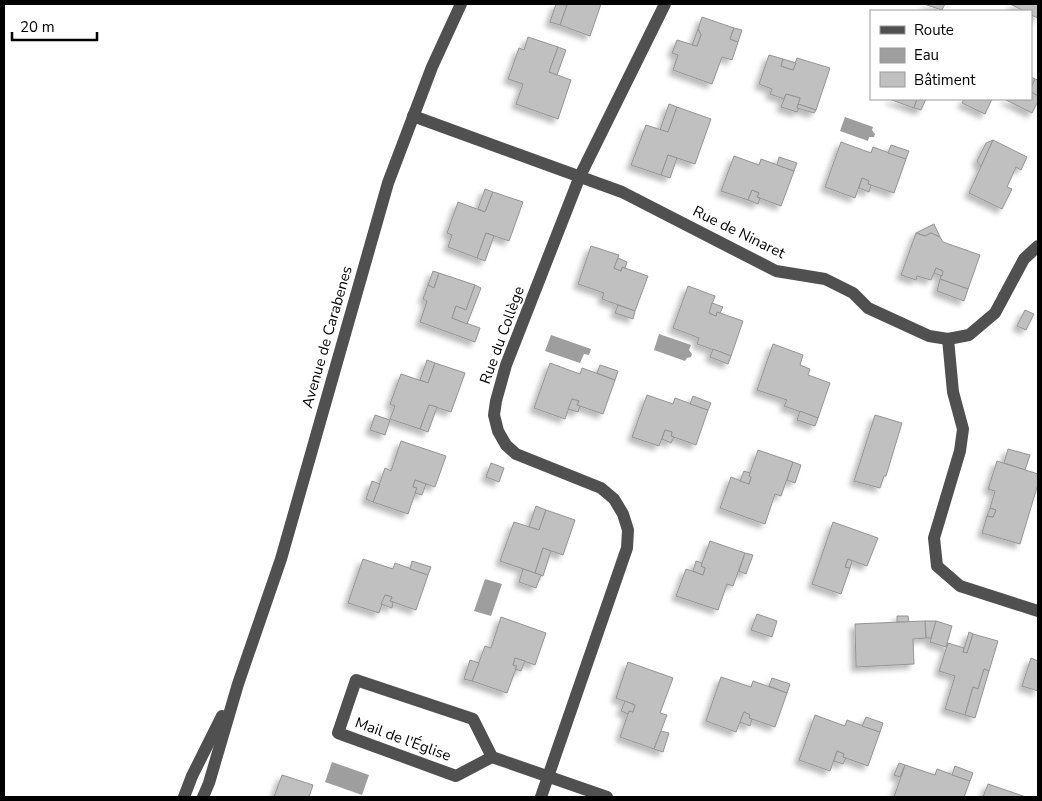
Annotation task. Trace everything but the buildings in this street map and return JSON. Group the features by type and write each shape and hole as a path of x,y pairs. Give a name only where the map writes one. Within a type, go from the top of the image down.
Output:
{"street":[{"name":"Avenue de Carabenes","path":"203,797 209,783 238,684 281,559 388,183 412,116 461,4"},
{"name":"Rue du Collège","path":"541,797 627,548 628,530 623,514 614,499 601,488 516,454 506,445 498,431 494,415 496,401 506,364 580,176 665,4"},
{"name":"Rue de Ninaret","path":"412,116 622,192 776,271 825,279 853,293 868,308 930,336 948,339 968,335 994,314 1024,259 1038,246"},
{"path":"948,339 953,392 963,429 960,450 934,538 937,566 960,586 1038,611"},
{"name":"Mail de l'Église","path":"356,680 473,719 492,757 456,776 338,733 356,680"},
{"name":"Avenue de Carabenes","path":"184,797 192,776 238,684"},
{"path":"492,757 607,797"}],"water":[{"path":"845,117 873,127 874,137 869,137 868,141 840,131"},
{"path":"659,334 691,345 689,350 692,354 691,357 685,361 654,350"},
{"path":"551,335 591,349 589,355 584,354 580,363 545,351"},
{"path":"485,579 502,584 491,616 474,611"},
{"path":"332,762 369,775 362,795 325,782"}]}
